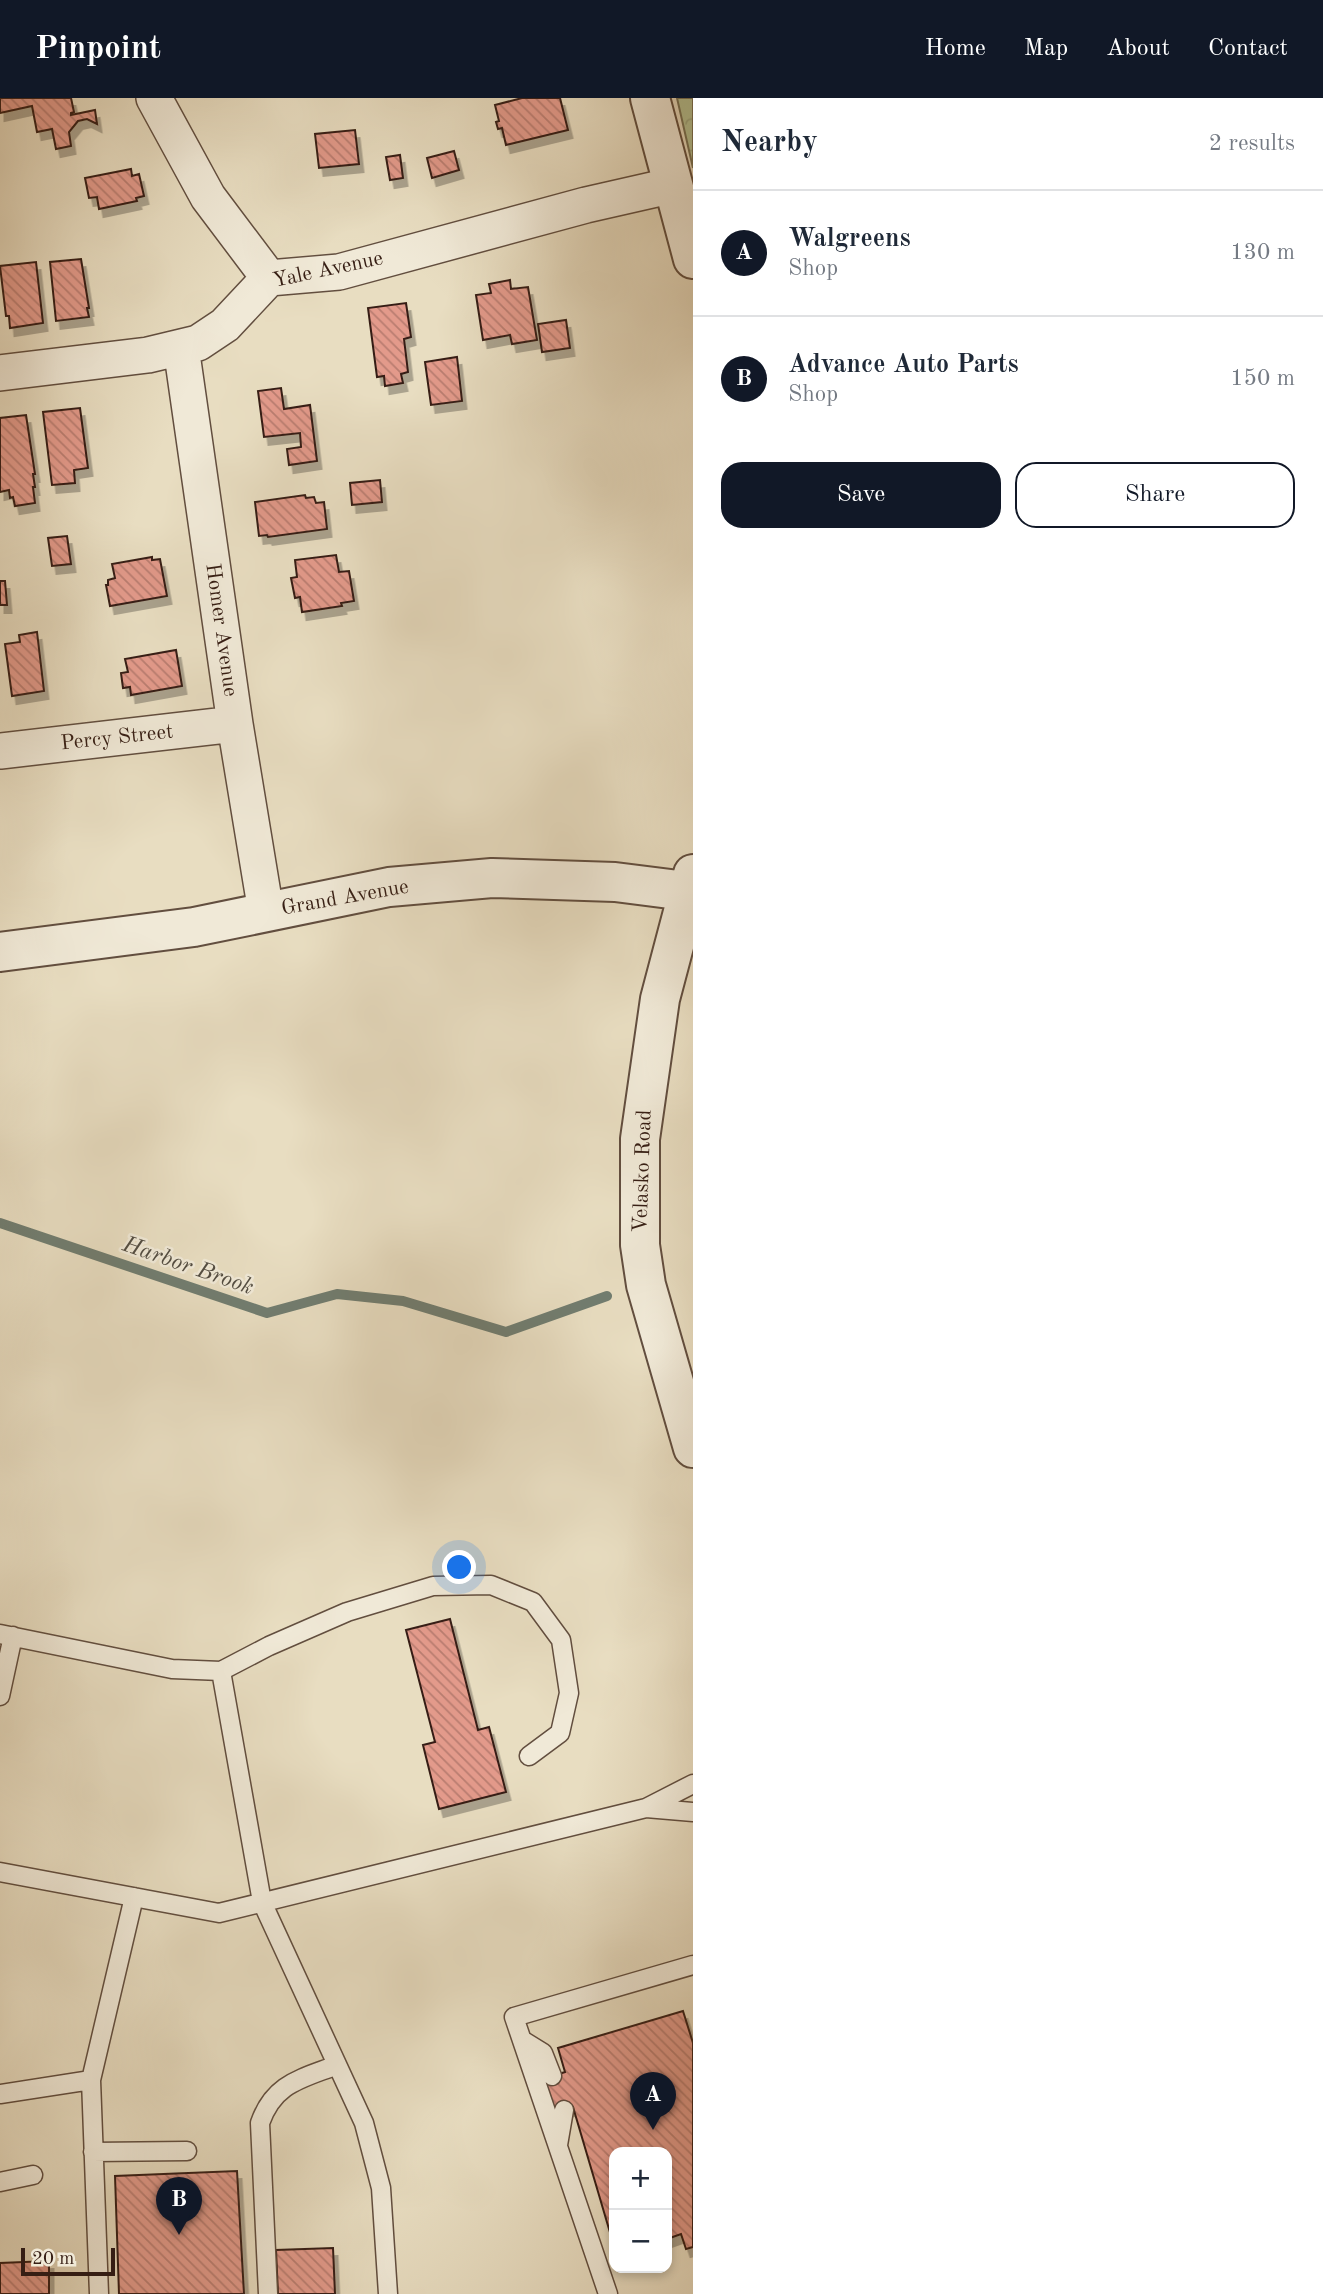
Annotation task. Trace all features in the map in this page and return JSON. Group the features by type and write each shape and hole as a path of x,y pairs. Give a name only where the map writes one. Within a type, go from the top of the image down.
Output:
{"street":[{"path":"154,98 208,197 268,278"},
{"path":"650,98 693,259"},
{"name":"Yale Avenue","path":"0,373 148,355 198,343 225,326 268,278 339,272 586,205 674,185"},
{"name":"Homer Avenue","path":"181,347 235,724 266,912"},
{"name":"Percy Street","path":"0,751 235,724"},
{"name":"Grand Avenue","path":"0,952 194,928 389,887 492,878 691,886"},
{"name":"Velasko Road","path":"691,886 660,999 640,1139 640,1245 646,1285 693,1448"}],"lane":[{"path":"0,1696 6,1635 172,1669 221,1671 268,1646 347,1612 433,1586 491,1585 533,1602 561,1640 569,1693 560,1733 529,1756"},
{"path":"221,1671 262,1902 364,2123 381,2188 388,2294"},
{"path":"0,1872 219,1913 646,1808 693,1784"},
{"path":"646,1808 693,1812"},
{"path":"99,2294 91,2080 134,1897"},
{"path":"608,2294 514,2017 693,1965"},
{"path":"522,2040 544,2053 552,2076"},
{"path":"268,2294 260,2123 265,2108 276,2093 294,2082 337,2064"},
{"path":"0,2094 91,2080"},
{"path":"558,2148 564,2110"},
{"path":"93,2152 187,2151"},
{"path":"0,2182 33,2175"}],"green space":[{"path":"677,98 693,98 693,168"}],"building":[{"path":"0,98 71,98 74,112 71,115 95,110 97,124 87,119 78,121 69,132 71,146 56,149 52,129 37,132 32,106 0,113"},
{"path":"522,98 560,98 568,130 506,145 502,128 498,129 496,122 499,121 495,105"},
{"path":"355,130 359,164 319,168 315,134"},
{"path":"454,151 459,170 432,178 427,158"},
{"path":"400,155 403,178 390,180 386,157"},
{"path":"131,169 132,176 139,174 144,196 136,198 137,201 99,209 97,197 89,198 85,178"},
{"path":"81,259 89,317 56,321 50,262"},
{"path":"36,262 43,323 10,328 0,266"},
{"path":"510,280 511,289 528,287 537,340 512,344 510,335 483,340 476,295 491,293 489,284"},
{"path":"406,303 411,337 404,339 408,372 401,374 403,383 385,386 384,376 377,377 368,308"},
{"path":"566,320 570,348 542,352 538,324"},
{"path":"457,357 462,401 431,405 425,362"},
{"path":"281,388 284,409 310,405 317,461 289,465 287,449 301,447 300,433 264,437 258,391"},
{"path":"80,408 88,468 74,470 75,483 52,485 43,412"},
{"path":"26,415 35,474 35,503 15,506 9,490 0,492 0,418"},
{"path":"380,480 382,502 352,505 350,483"},
{"path":"305,495 306,498 314,497 316,503 324,502 327,529 259,536 255,502"},
{"path":"67,536 71,564 52,566 48,538"},
{"path":"336,555 339,572 349,571 354,601 341,603 342,606 302,612 300,597 295,598 291,578 297,577 295,560"},
{"path":"152,557 152,560 160,559 167,596 110,606 106,585 108,580 115,578 112,564"},
{"path":"0,581 5,581 7,605 0,605"},
{"path":"37,632 44,691 12,696 5,644 20,642 19,635"},
{"path":"176,650 182,686 131,695 130,687 123,688 121,673 128,672 125,659"},
{"path":"450,1619 478,1730 489,1727 506,1792 439,1809 423,1745 435,1742 406,1630"},
{"path":"683,2011 693,2043 693,2247 686,2249 681,2234 672,2237 672,2147 609,2147 609,2229 573,2107 554,2113 543,2079 565,2072 558,2048"},
{"path":"237,2171 244,2294 119,2294 115,2176"},
{"path":"333,2248 335,2294 278,2294 276,2250"},
{"path":"49,2261 49,2294 0,2294 0,2263"}],"waterway":[{"name":"Harbor Brook","path":"0,1223 267,1313 337,1294 403,1301 506,1332 607,1296"}],"place":[{"name":"Walgreens","path":"653,2130"},
{"name":"Advance Auto Parts","path":"179,2235"}]}
